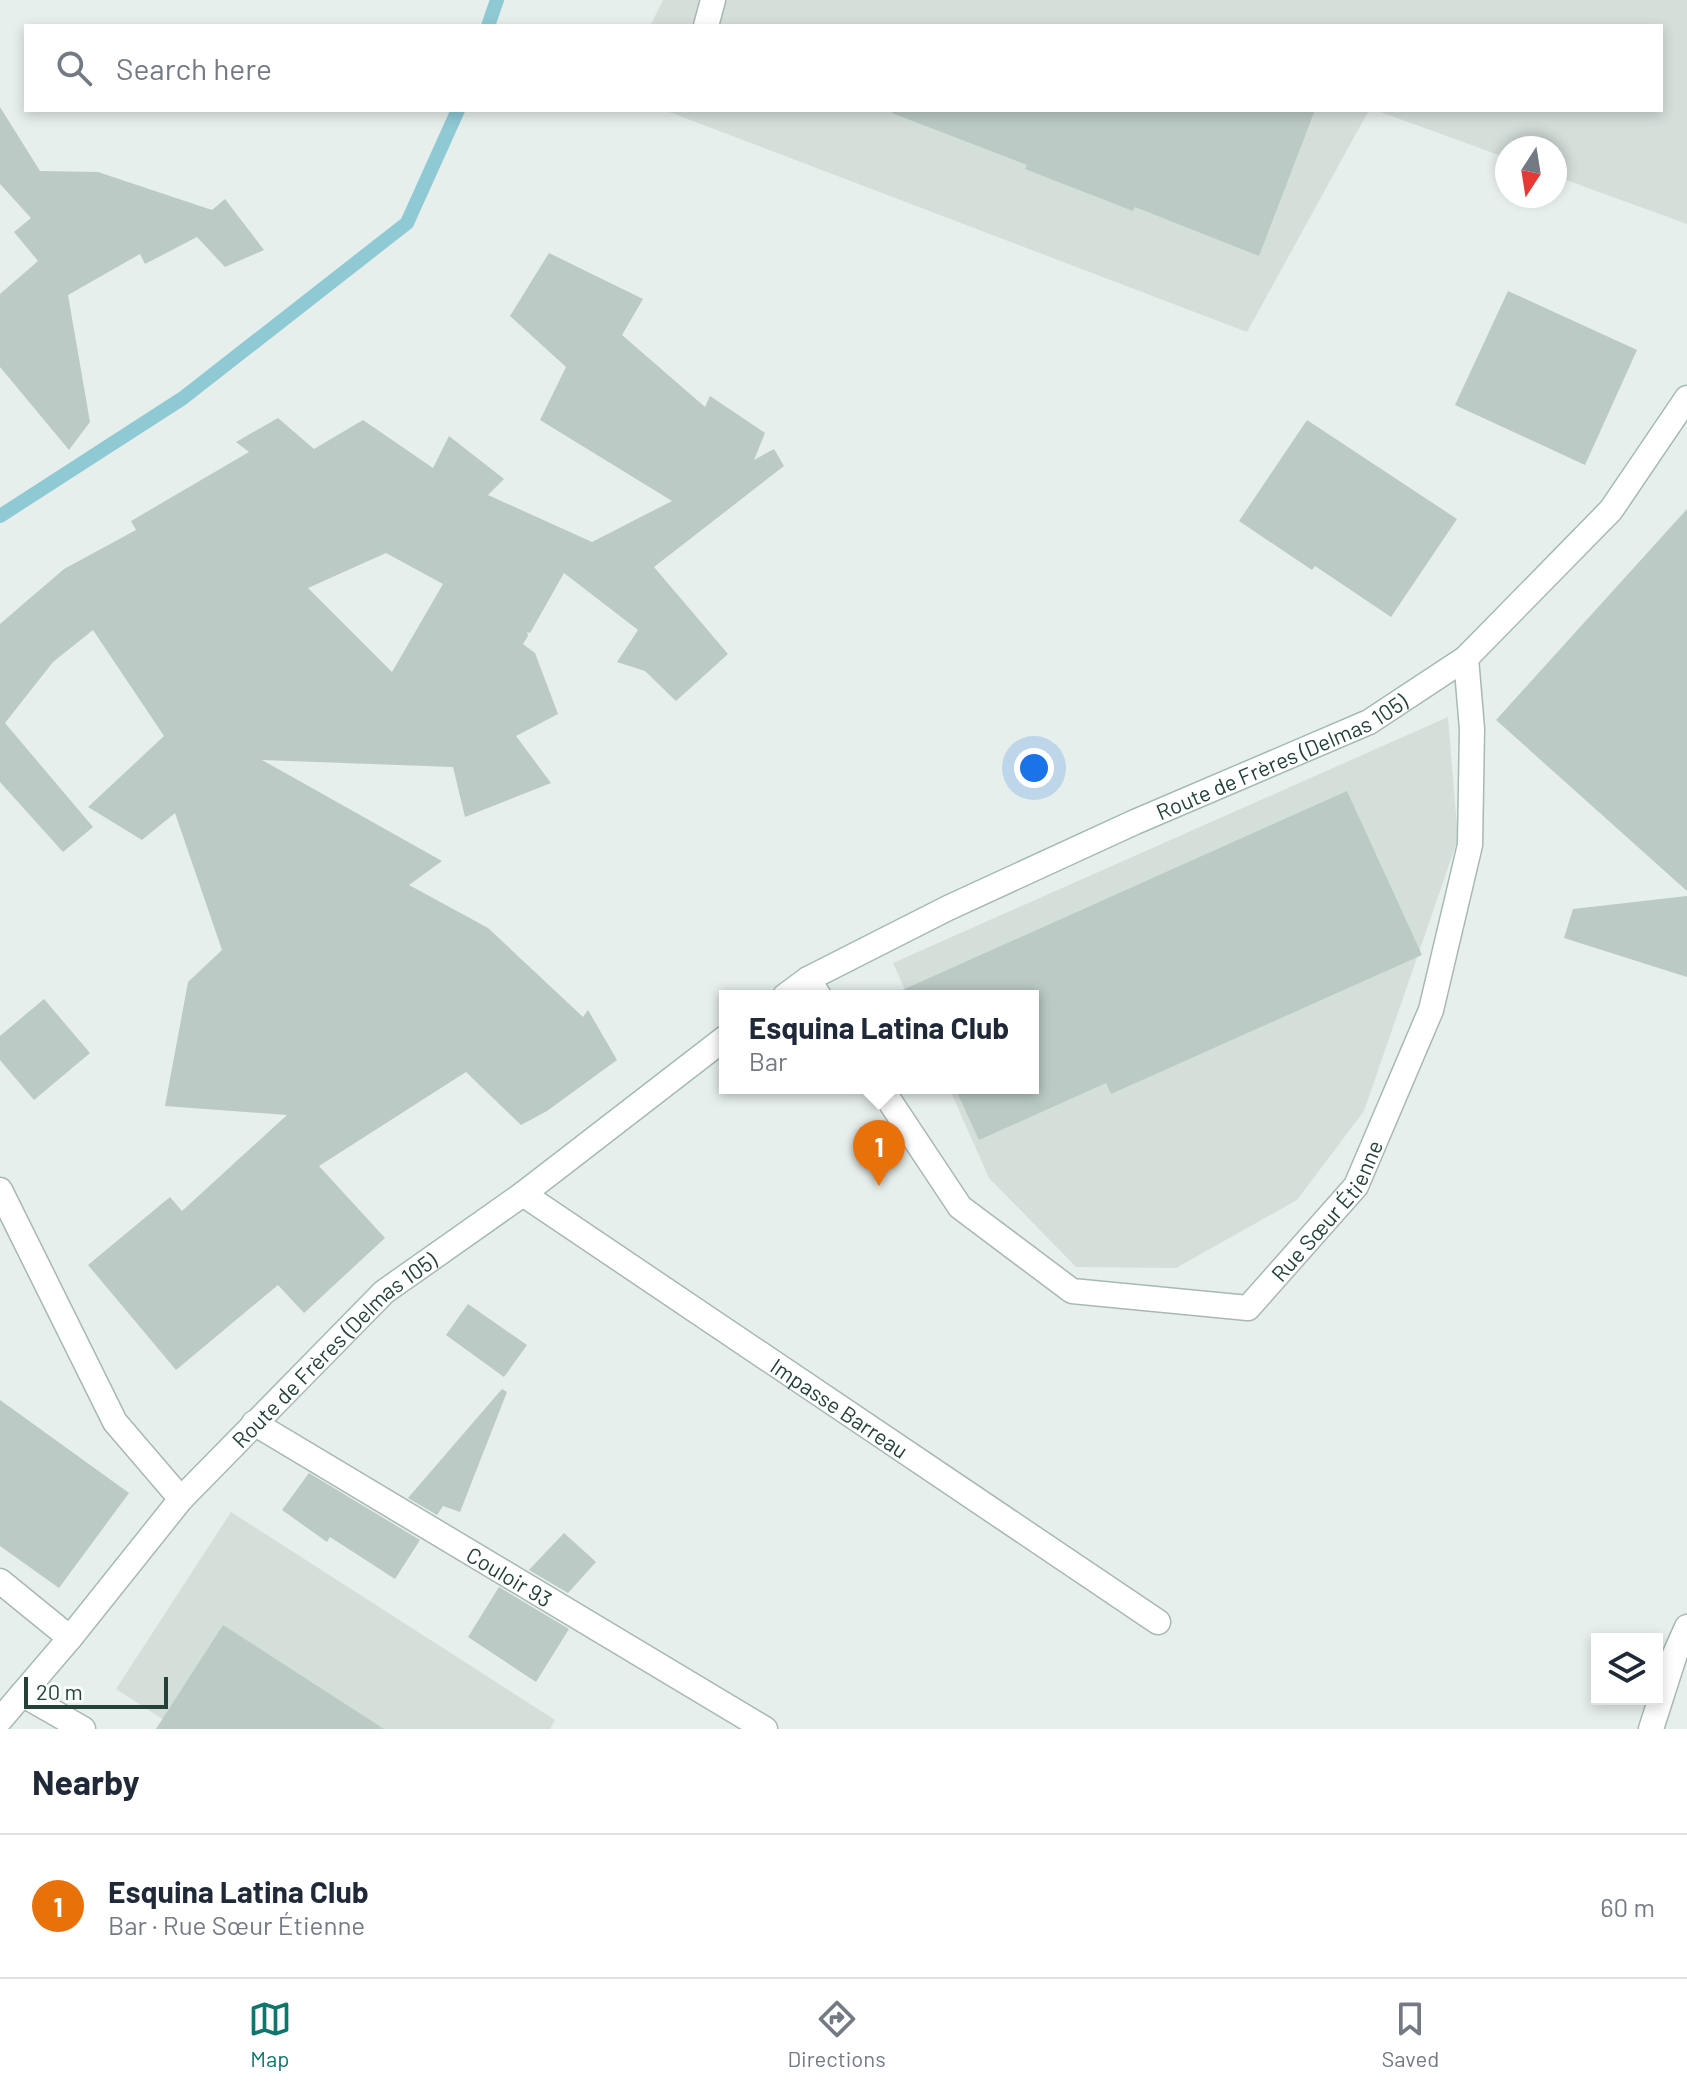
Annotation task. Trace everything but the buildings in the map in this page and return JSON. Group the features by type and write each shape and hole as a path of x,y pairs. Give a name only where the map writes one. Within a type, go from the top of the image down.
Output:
{"street":[{"path":"707,24 713,0"},
{"name":"Route de Frères (Delmas 105)","path":"814,988 948,908 1106,835 1369,722 1466,658 1611,510 1687,398"},
{"name":"Rue Sœur Étienne","path":"885,1094 960,1207 1072,1291 1248,1308 1356,1186 1431,1010 1470,845 1472,729 1466,658"},
{"name":"Route de Frères (Delmas 105)","path":"0,1720 181,1499 384,1292 523,1194 719,1043"},
{"path":"0,1190 115,1422 181,1499"},
{"name":"Impasse Barreau","path":"523,1194 1158,1622"},
{"name":"Couloir 93","path":"254,1423 765,1729"},
{"path":"0,1581 70,1638"},
{"path":"1651,1729 1687,1627"},
{"path":"22,1694 83,1729"}],"shaded area":[{"path":"663,0 1687,0 1687,224 1567,180 1567,136 1495,136 1495,154 1380,112 1663,112 1663,24 651,24"},
{"path":"669,112 1368,112 1247,332"},
{"path":"1448,717 1458,839 1364,1111 1297,1200 1176,1268 1076,1267 989,1178 952,1094 1039,1094 1039,990 905,990 893,963"},
{"path":"231,1512 555,1720 550,1729 178,1729 116,1689"}],"waterway":[{"path":"489,24 497,0"},
{"path":"0,516 183,398 407,223 457,112"}],"place":[{"name":"Esquina Latina Club","path":"879,1186"}]}
